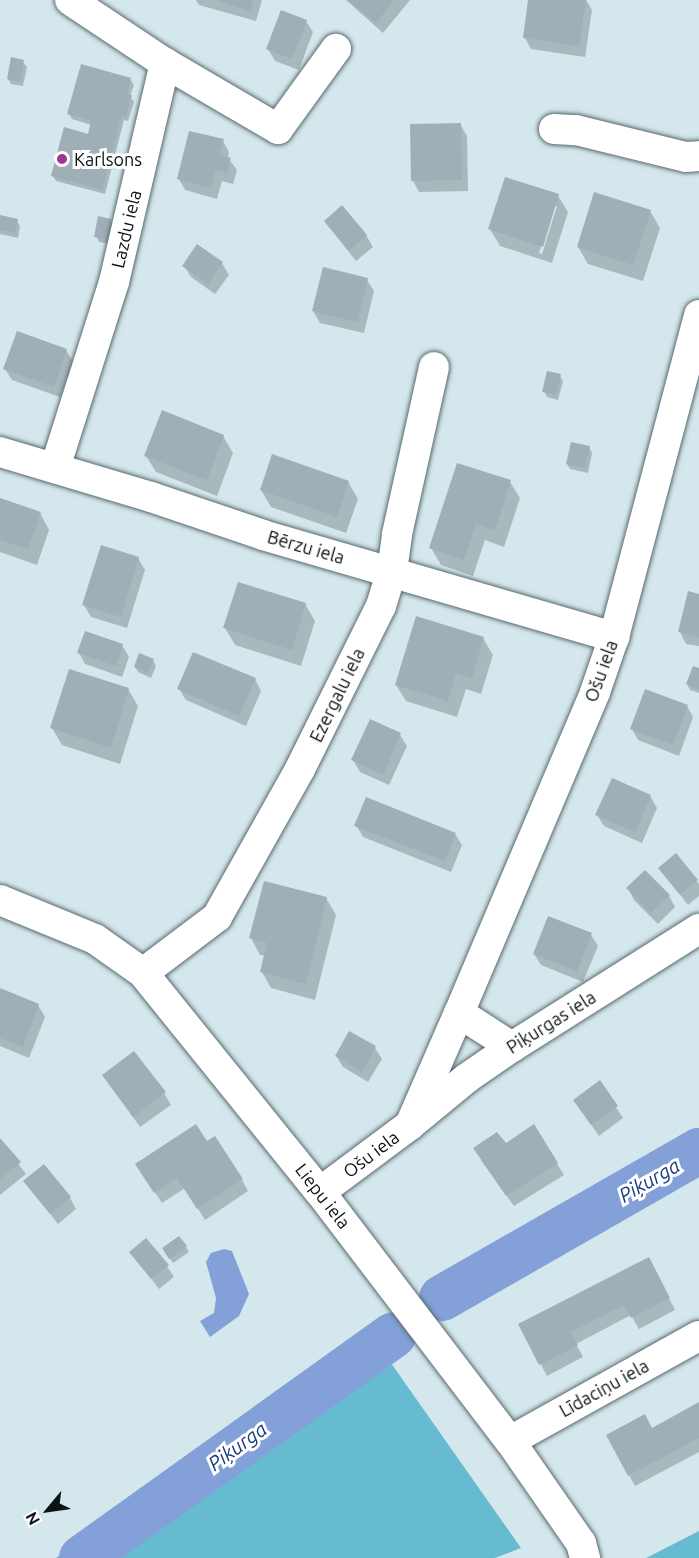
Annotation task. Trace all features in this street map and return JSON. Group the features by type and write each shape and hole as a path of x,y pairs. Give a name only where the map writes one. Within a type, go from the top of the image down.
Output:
{"street":[{"path":"70,0 165,63 278,129 336,49"},
{"name":"Lazdu iela","path":"56,468 114,282 165,63"},
{"path":"554,129 576,130 686,157 699,156"},
{"name":"Ošu iela","path":"321,1192 410,1125 459,1013 595,692 614,637 699,315"},
{"name":"Ezergalu iela","path":"143,973 217,917 300,769 381,606 392,571 397,534 434,367"},
{"name":"Bērzu iela","path":"0,452 263,535 614,637"},
{"name":"Liepu iela","path":"0,900 95,939 143,973 321,1192 510,1441 581,1543 585,1558"},
{"name":"Piķurgas iela","path":"410,1125 467,1078 512,1047 699,929"},
{"path":"459,1013 512,1047"},
{"name":"Līdaciņu iela","path":"510,1441 699,1336"}],"shaded area":[{"path":"224,1249 232,1251 249,1294 239,1316 210,1337 200,1321 214,1313 216,1298 206,1262 211,1253"},
{"path":"367,1329 521,1548 495,1558 56,1558"},
{"path":"699,1531 699,1558 646,1558"}],"building":[{"path":"215,0 253,0 250,11"},
{"path":"348,0 394,0 376,23"},
{"path":"528,0 586,0 579,46 523,38"},
{"path":"281,10 307,20 292,59 266,49"},
{"path":"11,57 24,60 20,82 7,79"},
{"path":"81,64 131,78 127,94 132,95 126,117 122,115 102,190 51,176 64,127 88,134 91,121 67,114"},
{"path":"461,123 462,180 411,181 410,124"},
{"path":"189,131 224,139 219,155 231,158 227,173 216,170 211,188 177,179"},
{"path":"505,177 559,194 543,247 488,229"},
{"path":"594,192 651,210 633,265 577,247"},
{"path":"342,205 367,235 349,251 324,221"},
{"path":"0,215 18,219 15,233 0,230"},
{"path":"98,216 111,219 107,240 94,237"},
{"path":"197,244 223,262 208,284 182,266"},
{"path":"323,267 368,278 358,322 312,311"},
{"path":"17,331 67,349 54,387 3,369"},
{"path":"547,371 561,374 556,395 542,392"},
{"path":"162,410 224,435 207,480 144,456"},
{"path":"571,442 590,446 585,468 566,464"},
{"path":"272,454 349,481 337,517 260,490"},
{"path":"457,463 511,480 495,531 476,524 464,560 429,548"},
{"path":"0,498 41,512 28,549 0,540"},
{"path":"101,545 139,557 121,617 82,605"},
{"path":"238,582 306,603 292,650 223,628"},
{"path":"688,591 699,594 699,637 678,632"},
{"path":"416,616 484,637 472,678 456,673 448,701 395,685"},
{"path":"85,631 123,644 116,666 77,653"},
{"path":"193,652 256,678 239,716 177,689"},
{"path":"139,653 154,659 148,673 134,667"},
{"path":"693,666 699,668 699,690 686,684"},
{"path":"69,669 129,688 111,748 50,728"},
{"path":"645,689 688,705 673,745 630,729"},
{"path":"370,719 401,733 383,775 351,760"},
{"path":"612,778 651,795 635,832 595,815"},
{"path":"366,797 456,833 445,861 354,826"},
{"path":"676,853 698,880 680,895 658,868"},
{"path":"645,870 670,895 651,913 626,888"},
{"path":"264,881 327,897 306,984 260,972 267,943 249,938"},
{"path":"548,916 592,933 577,971 533,954"},
{"path":"0,988 39,1004 23,1047 0,1038"},
{"path":"349,1031 376,1046 362,1072 335,1056"},
{"path":"134,1051 166,1092 133,1117 102,1075"},
{"path":"600,1080 618,1106 591,1125 573,1100"},
{"path":"196,1124 207,1141 215,1136 243,1179 197,1209 177,1178 154,1193 135,1164"},
{"path":"534,1124 558,1163 506,1196 473,1148 497,1132 506,1143"},
{"path":"0,1138 21,1162 0,1179"},
{"path":"44,1164 71,1197 50,1214 23,1181"},
{"path":"179,1236 187,1246 169,1259 162,1248"},
{"path":"146,1238 169,1265 151,1279 129,1252"},
{"path":"649,1257 670,1298 631,1318 624,1305 571,1332 578,1345 539,1365 518,1324"},
{"path":"699,1402 699,1438 628,1476 606,1435 645,1414 652,1428"}],"waterway":[{"name":"Piķurga","path":"442,1298 699,1151"},
{"name":"Piķurga","path":"82,1558 393,1335"}],"place":[{"name":"Karlsons","path":"62,159"}]}
